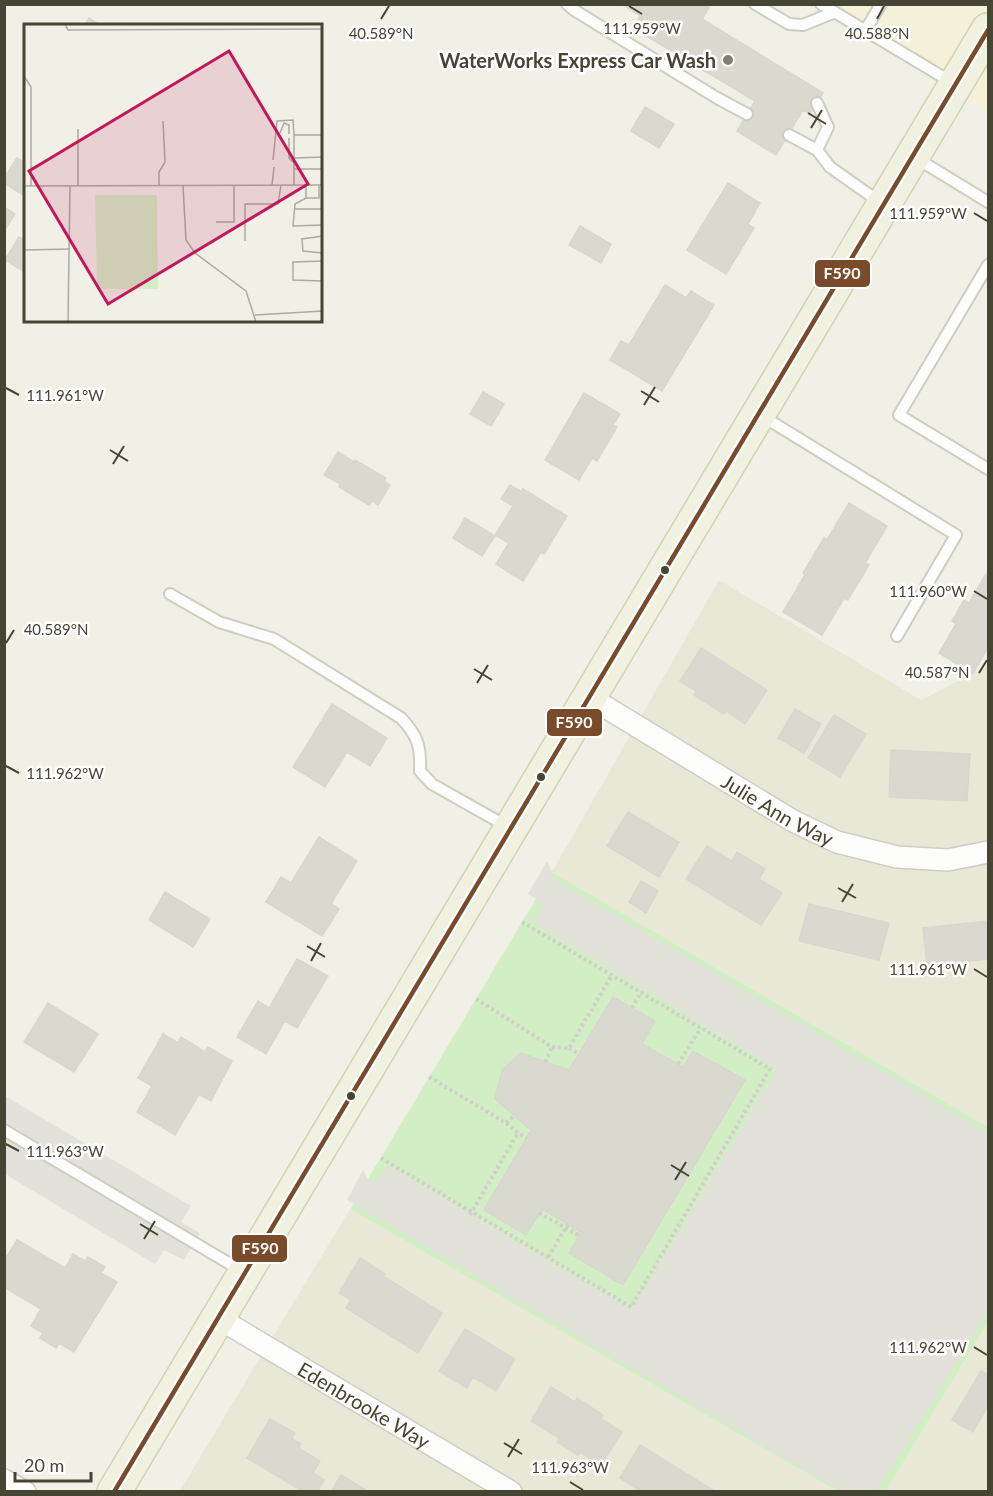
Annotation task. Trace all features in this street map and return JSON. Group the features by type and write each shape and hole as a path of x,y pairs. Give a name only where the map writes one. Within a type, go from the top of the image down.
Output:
{"main road":[{"path":"114,1491 988,30"}],"street":[{"name":"Julie Ann Way","path":"589,697 793,821 837,842 897,857 948,860 988,852"},
{"name":"Edenbrooke Way","path":"218,1318 511,1491"},
{"path":"4,1480 25,1491"}],"lane":[{"path":"567,4 747,114"},
{"path":"755,4 789,24 803,25 835,12"},
{"path":"821,4 956,84"},
{"path":"865,31 880,4"},
{"path":"817,103 828,127 817,150"},
{"path":"789,135 817,150 830,167 884,205"},
{"path":"913,156 988,202"},
{"path":"988,265 898,415 988,469"},
{"path":"759,414 956,535 897,636"},
{"path":"170,594 219,622 274,639 401,718 413,731 421,755 420,771 432,784 510,829"},
{"path":"4,1130 244,1273"}],"path":[{"path":"381,1158 632,1306 770,1069 522,922"},
{"path":"569,1048 612,975"},
{"path":"632,1008 641,992"},
{"path":"476,999 552,1047 569,1048 579,1054"},
{"path":"678,1064 701,1028"},
{"path":"546,1062 552,1047"},
{"path":"429,1077 527,1138"},
{"path":"506,1123 515,1116"},
{"path":"471,1213 518,1133"},
{"path":"539,1213 579,1235"},
{"path":"548,1257 566,1226"}],"shaded area":[{"path":"809,5 988,5 988,111"},
{"path":"719,580 921,700 988,666 988,1127 552,872"},
{"path":"547,861 556,881 988,1133 988,1312 877,1491 841,1491 347,1200 363,1170 369,1181 377,1180 388,1165 632,1311 777,1069 533,922 542,906 541,902 528,894"},
{"path":"5,1096 191,1206 181,1222 200,1233 184,1260 164,1250 155,1264 5,1174"},
{"path":"350,1209 837,1491 179,1492"},
{"path":"988,1322 988,1491 886,1491"}],"green space":[{"path":"552,872 988,1127 988,1322 886,1491 837,1491 350,1209"}],"building":[{"name":"WaterWorks Express Car Wash","path":"622,4 703,4 709,8 702,19 823,93 810,114 803,110 776,155 737,131 755,101 633,28 640,16"},
{"path":"89,18 99,24 85,24"},
{"path":"645,107 674,124 659,148 631,131"},
{"path":"17,158 24,162 24,196 4,183 4,178"},
{"path":"728,183 760,203 748,224 754,228 726,274 687,250"},
{"path":"4,207 15,214 6,228 4,228"},
{"path":"580,226 611,244 601,263 569,245"},
{"path":"19,237 24,240 24,272 5,260"},
{"path":"665,285 686,298 691,291 714,305 662,391 610,360 621,341 629,345"},
{"path":"483,392 504,404 491,426 470,414"},
{"path":"584,393 620,414 613,425 617,427 597,461 592,458 579,480 545,460"},
{"path":"338,452 386,478 384,481 390,485 378,505 372,501 369,505 324,475"},
{"path":"510,485 522,492 523,489 567,516 544,554 541,552 523,581 496,564 509,543 495,535 513,506 501,499"},
{"path":"849,503 887,526 865,563 869,565 848,600 844,598 822,635 783,612 824,538 827,540"},
{"path":"465,518 495,536 482,556 453,538"},
{"path":"986,574 988,575 988,647 973,674 939,653 956,624 952,621 964,600 969,603"},
{"path":"701,648 767,690 745,724 726,711 724,714 694,695 696,691 680,681"},
{"path":"332,704 387,738 370,766 347,752 325,787 293,767"},
{"path":"795,709 821,724 804,753 778,738"},
{"path":"834,715 866,734 840,777 808,758"},
{"path":"891,750 970,754 967,801 889,797"},
{"path":"628,812 679,842 659,877 607,846"},
{"path":"319,837 357,861 331,904 339,909 322,936 266,902 281,877 291,883"},
{"path":"707,846 732,861 737,852 765,869 759,879 782,893 761,925 686,879"},
{"path":"641,881 658,891 646,913 629,902"},
{"path":"165,892 210,919 193,947 149,920"},
{"path":"809,904 889,923 879,960 799,941"},
{"path":"988,921 988,959 927,966 923,928"},
{"path":"297,959 328,976 297,1028 285,1021 266,1054 237,1037 258,1001 269,1008"},
{"path":"613,997 655,1021 642,1044 683,1067 693,1051 745,1080 623,1285 569,1253 581,1232 542,1209 526,1235 484,1210 531,1130 495,1099 502,1070 521,1053 569,1070"},
{"path":"48,1003 98,1034 74,1072 24,1042"},
{"path":"163,1034 178,1043 181,1037 205,1052 208,1047 232,1061 211,1101 199,1094 175,1135 137,1112 152,1086 138,1078"},
{"path":"17,1240 65,1268 73,1254 85,1261 88,1257 105,1267 101,1273 117,1282 74,1352 59,1343 56,1348 40,1338 43,1333 31,1326 41,1309 4,1287 4,1261"},
{"path":"360,1258 385,1274 383,1276 442,1313 418,1353 346,1308 351,1300 339,1293"},
{"path":"465,1329 515,1359 496,1391 473,1377 467,1388 439,1371"},
{"path":"981,1371 988,1375 988,1405 973,1432 952,1420"},
{"path":"551,1387 575,1402 577,1398 603,1415 601,1419 622,1432 601,1465 557,1442 559,1438 531,1421"},
{"path":"270,1419 295,1433 292,1439 301,1444 298,1448 320,1461 313,1473 324,1480 317,1492 304,1492 247,1458"},
{"path":"640,1445 716,1492 642,1492 620,1478"},
{"path":"341,1475 369,1492 331,1492"}],"transit line":[{"name":"F590","path":"114,1492 988,30"}],"place":[{"name":"WaterWorks Express Car Wash","path":"728,60"}]}
